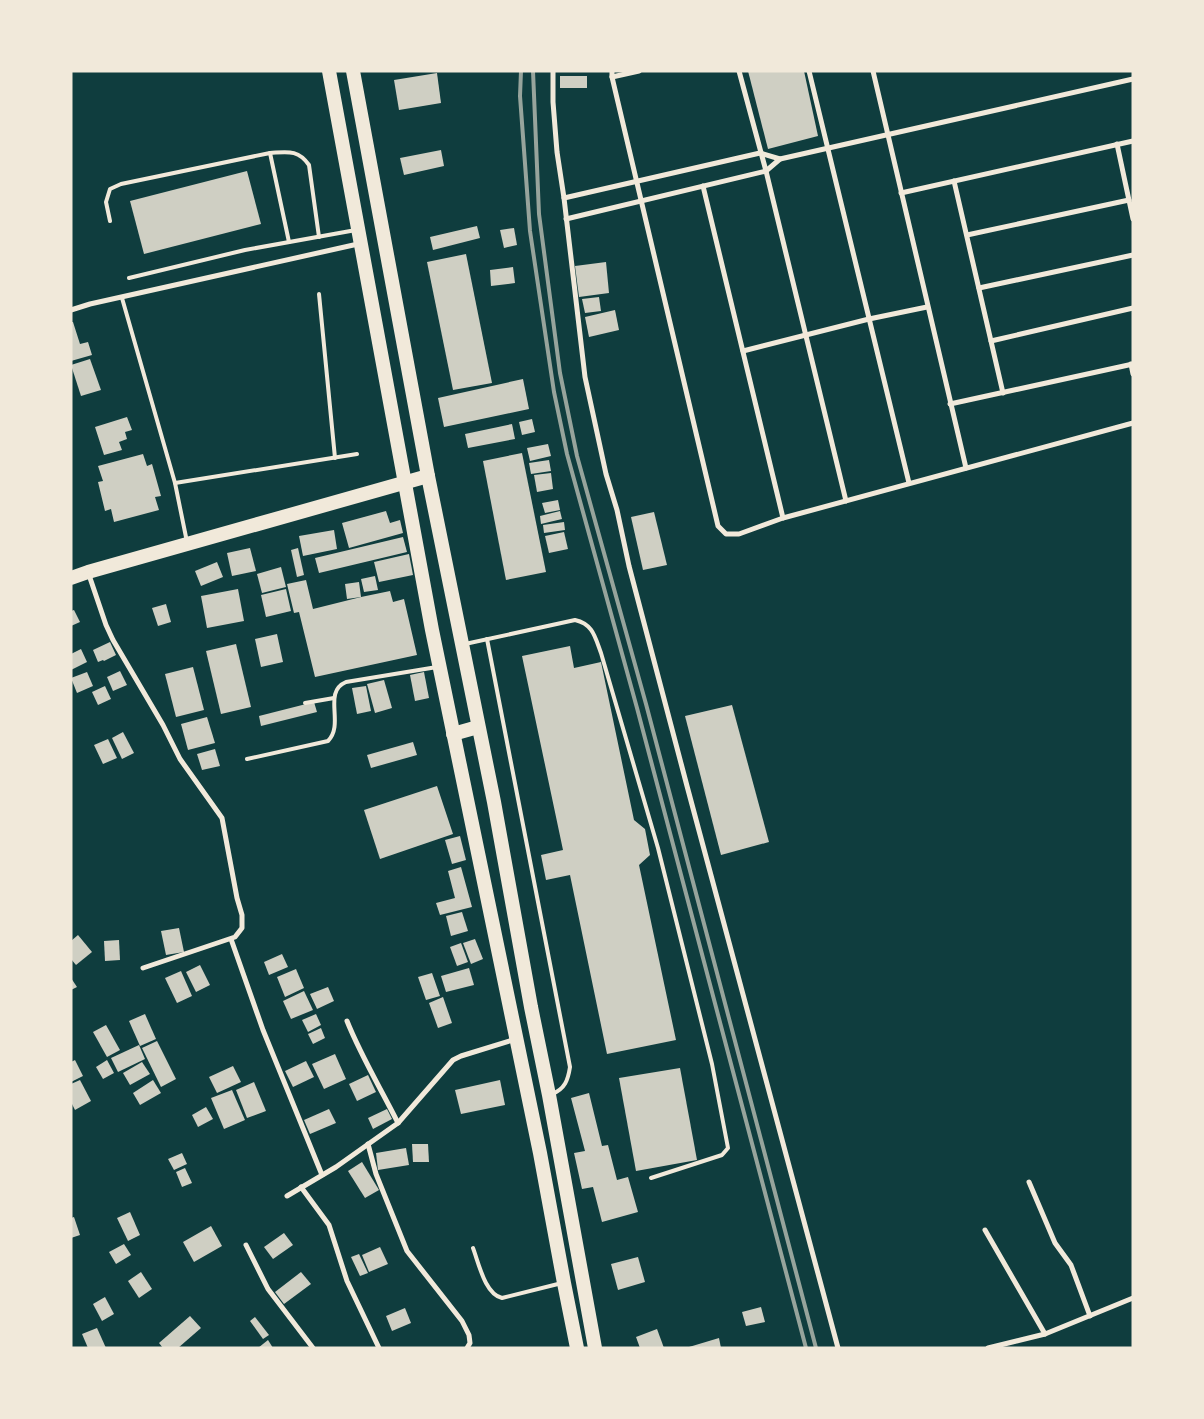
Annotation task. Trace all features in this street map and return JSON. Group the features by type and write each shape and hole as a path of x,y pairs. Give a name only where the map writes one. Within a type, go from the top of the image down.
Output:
{"highway":[{"path":"329,71 439,667 540,1152 577,1348"},
{"path":"353,71 428,476 549,1095 595,1348"},
{"path":"71,578 428,476"},
{"path":"453,734 478,726"}],"street":[{"path":"553,71 553,102 557,152 585,377 606,474 617,510 632,576 687,786 838,1348"},
{"path":"639,71 612,74 718,526 726,534 739,534 783,518 1133,423"},
{"path":"740,71 846,501"},
{"path":"809,71 909,483"},
{"path":"876,72 887,135 966,468"},
{"path":"566,219 766,171 780,159 828,147 1133,79"},
{"path":"901,193 1133,141"},
{"path":"1117,144 1133,219"},
{"path":"564,198 760,153 780,159"},
{"path":"954,181 1003,394"},
{"path":"703,186 783,518"},
{"path":"967,235 1129,200"},
{"path":"71,310 360,236"},
{"path":"979,288 1133,255"},
{"path":"743,351 806,334 927,307"},
{"path":"991,341 1133,308"},
{"path":"950,404 1003,394 1132,364 1133,374"},
{"path":"88,572 113,640 163,725 180,759 222,818 242,915 242,928 235,937 143,968"},
{"path":"231,939 263,1030 322,1175"},
{"path":"346,1021 359,1052 374,1076 398,1123"},
{"path":"287,1196 336,1167 398,1123 453,1060 516,1039"},
{"path":"368,1144 376,1174 407,1251 462,1321 469,1335 470,1343 467,1348"},
{"path":"1029,1182 1054,1243 1071,1265 1090,1316"},
{"path":"301,1187 329,1226 346,1281 379,1348"},
{"path":"985,1230 1044,1334"},
{"path":"246,1245 268,1289 313,1348"},
{"path":"988,1348 1044,1334 1133,1298"}],"lane":[{"path":"110,221 106,202 110,189 121,184 292,151 304,157 309,165 320,237"},
{"path":"270,154 289,242"},
{"path":"129,278 245,250 289,242 320,237 360,236"},
{"path":"319,294 335,458"},
{"path":"122,298 175,483 187,544"},
{"path":"175,483 357,454"},
{"path":"462,644 575,620 584,622 592,630 601,653 660,858 712,1064 728,1148 722,1155 651,1178"},
{"path":"487,639 570,1067 569,1077 563,1088 549,1095"},
{"path":"246,759 328,741 332,737 335,728 334,698 336,688 346,682 439,667"},
{"path":"305,703 334,698"},
{"path":"473,1248 489,1290 499,1297 502,1298 564,1283"}],"building":[{"path":"748,71 804,71 818,136 768,149"},
{"path":"437,73 441,103 399,110 394,80"},
{"path":"560,76 587,76 587,88 560,88"},
{"path":"441,150 444,166 404,175 400,158"},
{"path":"247,171 261,224 144,254 130,201"},
{"path":"477,226 480,238 433,250 430,237"},
{"path":"514,228 517,245 504,248 500,230"},
{"path":"466,254 492,383 453,390 427,262"},
{"path":"606,262 609,293 579,297 575,266"},
{"path":"513,267 515,283 491,286 490,270"},
{"path":"599,297 601,311 585,313 582,299"},
{"path":"615,310 619,330 589,337 585,317"},
{"path":"71,322 73,322 80,344 88,342 92,355 71,361"},
{"path":"90,359 101,390 81,396 71,365"},
{"path":"523,379 529,409 444,427 438,398"},
{"path":"127,417 132,430 125,432 127,439 119,442 122,450 104,455 95,427"},
{"path":"532,419 535,432 522,435 519,422"},
{"path":"512,424 515,439 468,448 465,434"},
{"path":"548,444 551,456 530,461 527,448"},
{"path":"522,453 546,572 506,580 483,461"},
{"path":"143,454 147,466 152,464 161,496 155,497 159,510 114,522 111,509 105,511 98,482 103,481 98,466"},
{"path":"549,460 551,471 531,474 529,463"},
{"path":"551,473 553,489 537,492 534,475"},
{"path":"558,500 560,510 545,513 542,503"},
{"path":"386,511 390,523 400,520 403,533 349,548 342,523"},
{"path":"560,511 562,519 541,524 540,516"},
{"path":"654,512 667,565 643,570 631,517"},
{"path":"564,522 565,530 544,533 543,525"},
{"path":"334,530 337,549 303,556 299,536"},
{"path":"564,532 568,549 549,553 545,536"},
{"path":"403,537 407,552 319,573 315,558"},
{"path":"250,548 256,571 232,576 227,553"},
{"path":"298,548 304,575 297,577 291,550"},
{"path":"409,554 413,575 379,582 374,562"},
{"path":"217,562 223,577 201,586 195,571"},
{"path":"281,567 286,587 262,593 257,574"},
{"path":"375,576 378,590 364,592 361,579"},
{"path":"306,580 313,609 390,591 393,602 404,599 417,655 315,677 299,612 294,613 287,584"},
{"path":"359,582 361,597 347,599 345,584"},
{"path":"238,589 244,621 207,628 201,596"},
{"path":"286,589 291,611 266,617 261,595"},
{"path":"166,604 171,622 158,626 152,608"},
{"path":"74,610 80,622 71,626 71,611"},
{"path":"277,634 283,662 261,667 255,639"},
{"path":"110,642 116,655 98,662 93,650"},
{"path":"236,644 251,707 221,714 206,651"},
{"path":"570,646 574,668 601,662 634,820 645,829 650,855 639,865 676,1040 607,1054 570,875 546,880 541,855 563,850 522,656"},
{"path":"81,649 87,662 71,670 71,654"},
{"path":"193,667 204,710 176,717 165,674"},
{"path":"120,671 127,685 113,691 107,677"},
{"path":"87,672 93,686 77,693 71,678"},
{"path":"424,672 429,698 415,701 410,675"},
{"path":"384,680 392,708 375,713 367,684"},
{"path":"105,686 111,699 98,705 92,692"},
{"path":"366,686 371,711 357,714 352,688"},
{"path":"314,702 317,712 261,726 259,716"},
{"path":"732,705 769,842 721,855 685,716"},
{"path":"207,717 215,743 188,750 181,724"},
{"path":"123,732 134,753 122,759 112,738"},
{"path":"108,739 117,758 103,764 94,745"},
{"path":"413,742 417,755 371,768 367,755"},
{"path":"215,749 220,766 202,770 197,754"},
{"path":"437,786 453,834 380,859 364,810"},
{"path":"460,836 466,860 452,864 445,840"},
{"path":"461,867 472,907 440,915 436,903 455,898 448,871"},
{"path":"462,912 468,931 451,936 446,916"},
{"path":"179,928 184,952 166,955 161,931"},
{"path":"78,935 92,952 76,965 71,959 71,941"},
{"path":"475,939 483,959 471,964 463,943"},
{"path":"119,940 120,960 105,961 104,941"},
{"path":"461,943 468,962 457,966 450,947"},
{"path":"282,954 288,967 269,975 264,962"},
{"path":"200,965 210,985 196,992 186,972"},
{"path":"469,968 474,985 446,992 441,976"},
{"path":"296,969 304,988 285,997 277,977"},
{"path":"181,971 192,996 177,1003 165,978"},
{"path":"432,973 440,996 426,1000 418,977"},
{"path":"71,978 77,987 71,990"},
{"path":"328,987 334,1001 317,1009 310,994"},
{"path":"304,991 313,1010 291,1019 283,1001"},
{"path":"443,997 452,1023 438,1028 429,1003"},
{"path":"145,1014 156,1039 140,1046 129,1021"},
{"path":"316,1014 321,1025 308,1032 302,1020"},
{"path":"106,1025 120,1050 107,1057 93,1032"},
{"path":"321,1028 325,1038 313,1044 308,1034"},
{"path":"157,1041 176,1079 161,1087 142,1048"},
{"path":"139,1045 145,1059 118,1072 111,1058"},
{"path":"335,1054 346,1079 324,1089 312,1064"},
{"path":"75,1060 83,1076 71,1082 71,1062"},
{"path":"107,1060 114,1073 103,1079 96,1067"},
{"path":"306,1061 314,1077 293,1087 285,1071"},
{"path":"142,1062 150,1074 130,1085 123,1073"},
{"path":"233,1066 241,1082 217,1093 209,1077"},
{"path":"680,1068 697,1160 636,1171 619,1078"},
{"path":"368,1075 376,1092 357,1101 349,1084"},
{"path":"80,1080 91,1101 75,1110 71,1102 71,1084"},
{"path":"153,1080 161,1093 140,1105 133,1093"},
{"path":"500,1080 505,1105 461,1114 455,1090"},
{"path":"254,1082 266,1111 247,1118 236,1090"},
{"path":"232,1090 245,1120 224,1129 211,1098"},
{"path":"589,1093 602,1146 608,1145 617,1180 628,1177 638,1212 602,1222 593,1187 582,1189 574,1153 585,1151 571,1098"},
{"path":"206,1107 213,1119 198,1127 192,1115"},
{"path":"329,1109 336,1123 310,1134 304,1120"},
{"path":"387,1109 392,1119 373,1129 368,1118"},
{"path":"412,1144 428,1144 429,1162 413,1162"},
{"path":"406,1148 409,1165 378,1170 376,1153"},
{"path":"182,1153 187,1164 174,1170 168,1159"},
{"path":"362,1162 379,1190 365,1198 348,1171"},
{"path":"185,1168 192,1183 182,1187 176,1172"},
{"path":"130,1212 140,1235 128,1241 117,1218"},
{"path":"74,1217 80,1235 71,1238 71,1218"},
{"path":"211,1226 222,1246 194,1262 183,1242"},
{"path":"284,1233 293,1245 273,1259 264,1247"},
{"path":"124,1244 131,1255 116,1264 109,1252"},
{"path":"380,1247 388,1264 369,1272 362,1255"},
{"path":"359,1254 368,1273 360,1276 351,1257"},
{"path":"638,1257 645,1282 618,1290 611,1264"},
{"path":"141,1272 152,1289 139,1298 128,1281"},
{"path":"301,1272 311,1284 284,1304 275,1292"},
{"path":"105,1297 114,1314 102,1321 93,1304"},
{"path":"761,1307 765,1322 746,1326 742,1312"},
{"path":"405,1308 411,1323 392,1331 386,1316"},
{"path":"190,1316 201,1328 178,1348 163,1348 159,1343"},
{"path":"255,1317 269,1335 263,1339 250,1321"},
{"path":"97,1328 106,1348 88,1348 82,1334"},
{"path":"657,1329 664,1348 640,1348 636,1337"},
{"path":"719,1338 721,1348 689,1348 689,1347"},
{"path":"268,1340 273,1348 258,1348"}],"railway":[{"path":"521,71 520,96 530,231 554,392 567,454 637,708 806,1348"},
{"path":"533,71 539,214 560,373 577,456 646,704 816,1348"}]}
